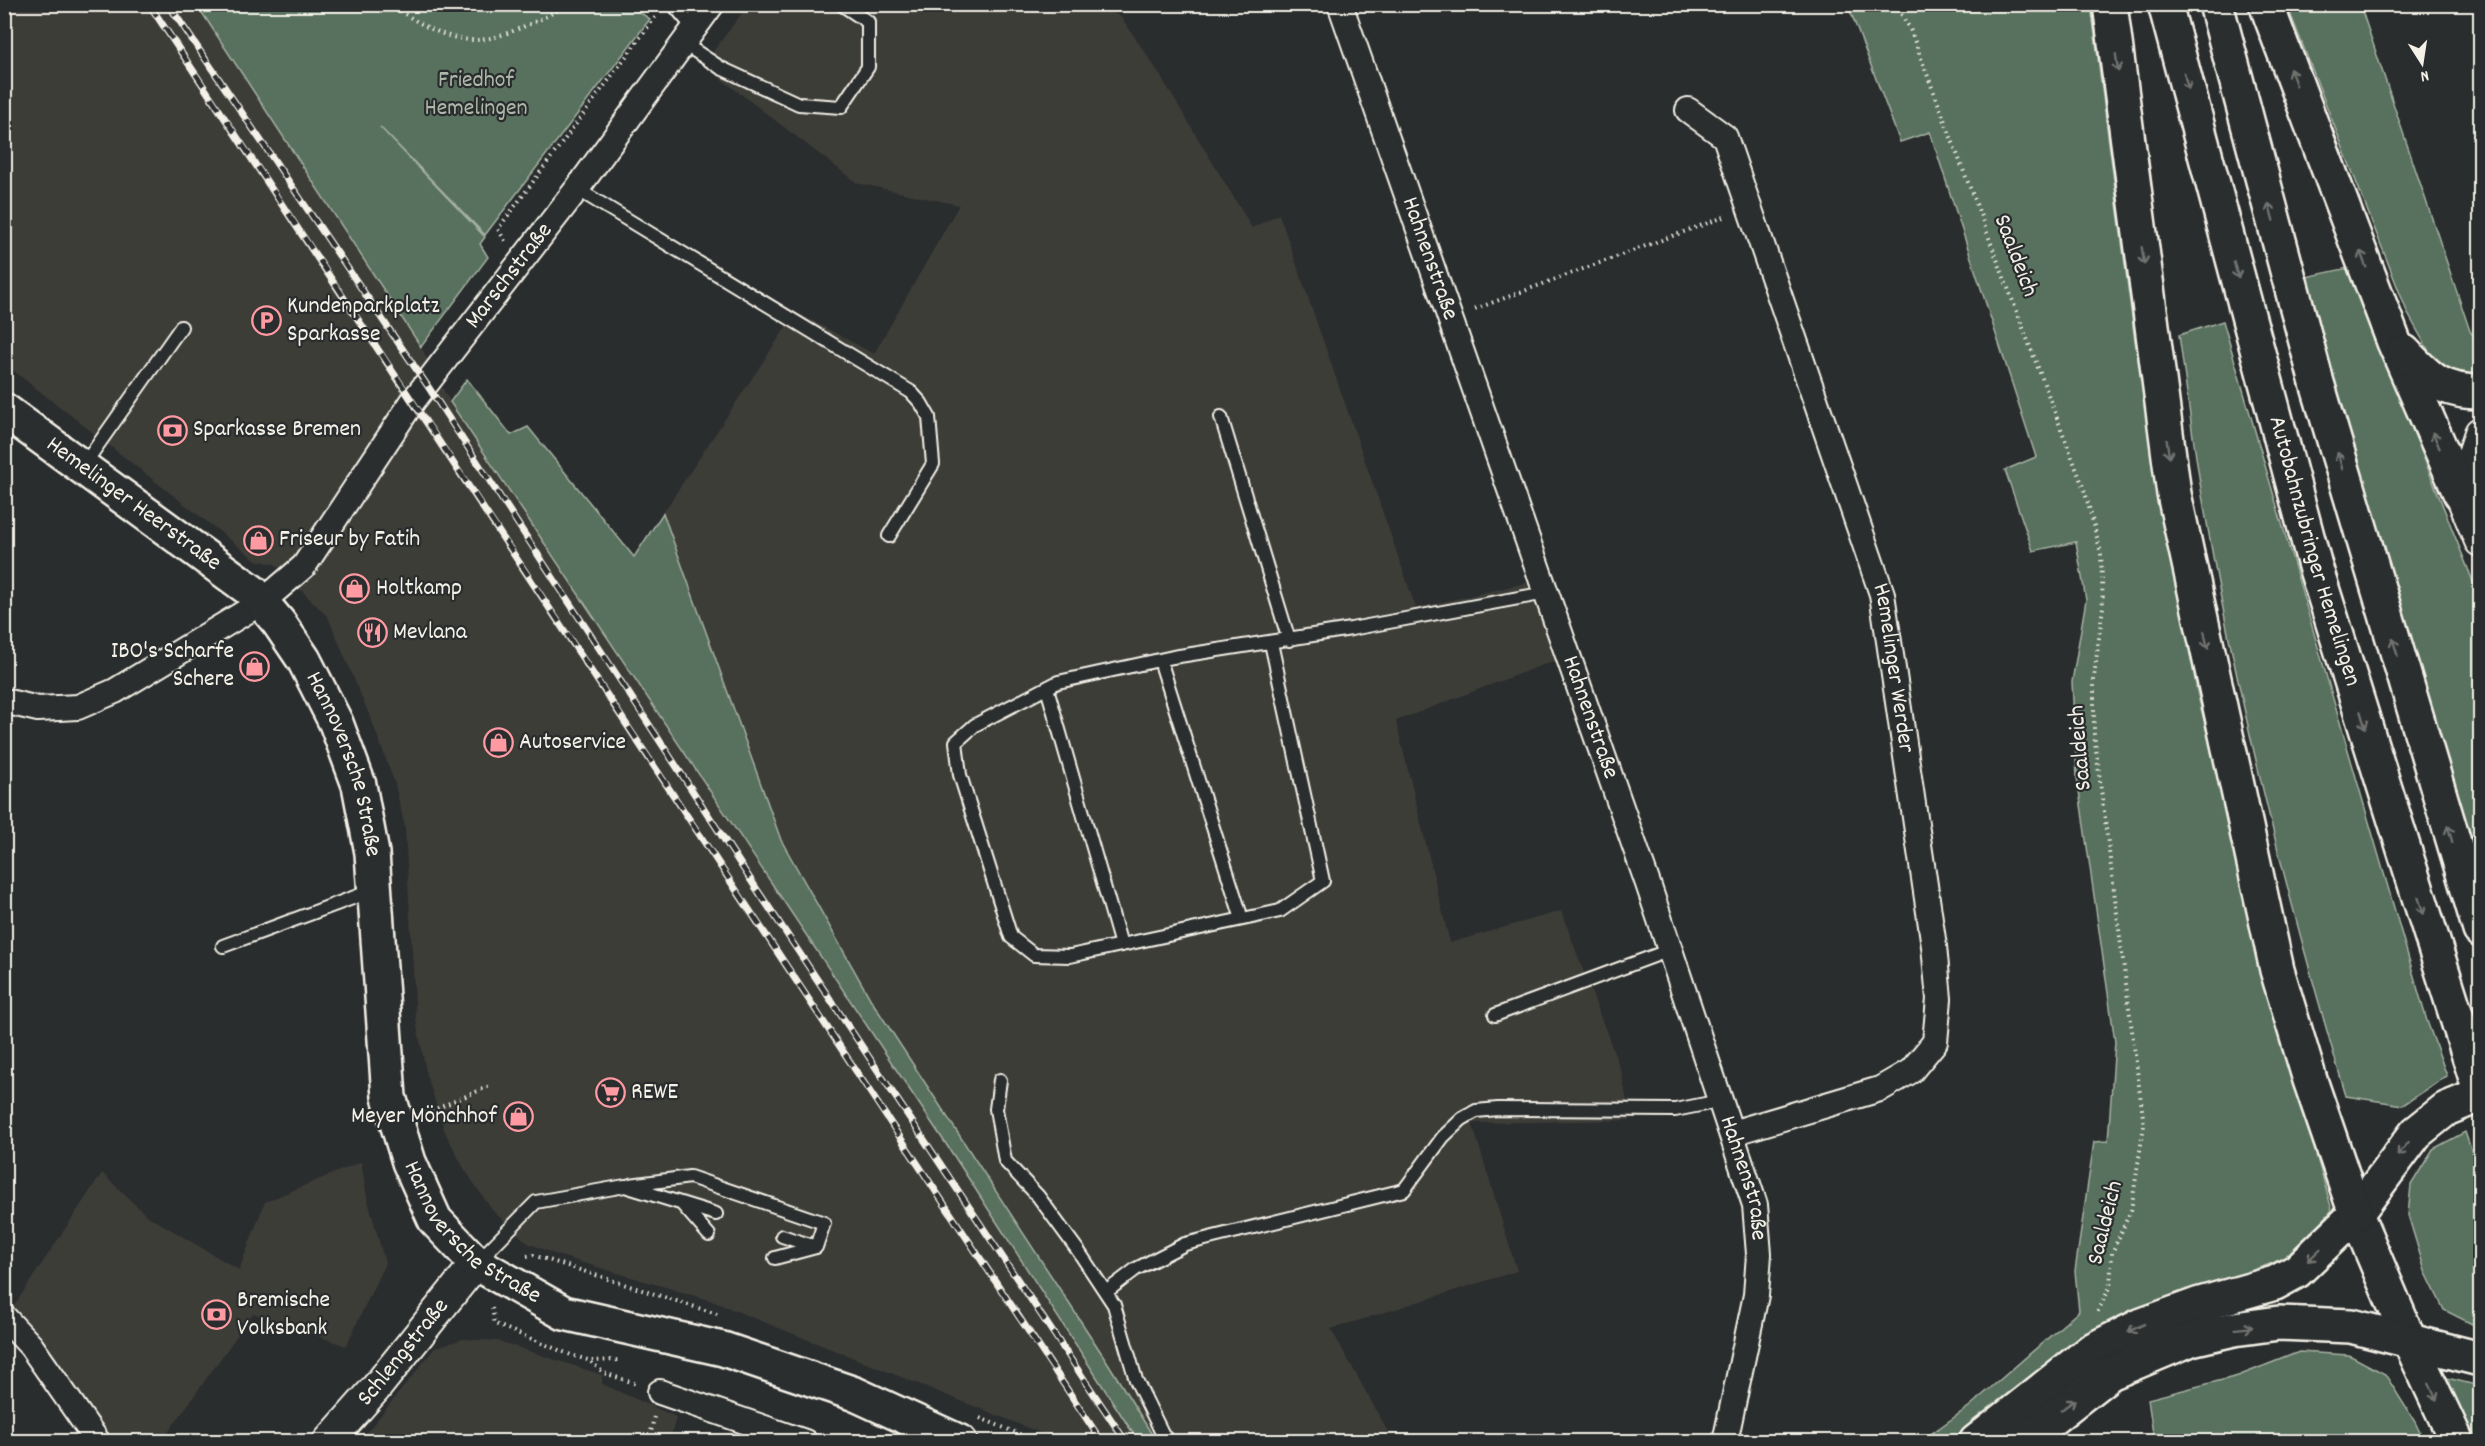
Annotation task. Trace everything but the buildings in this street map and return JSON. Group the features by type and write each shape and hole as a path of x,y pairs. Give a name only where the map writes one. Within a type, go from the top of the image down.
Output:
{"main road":[{"path":"2110,4 2174,494 2277,970 2310,1080 2356,1214 2410,1342 2457,1442"},
{"name":"Autobahnzubringer Hemelingen","path":"2165,4 2315,566 2481,1093"},
{"name":"Autobahnzubringer Hemelingen","path":"2216,4 2317,383 2481,930"},
{"path":"2266,4 2394,342 2460,494"},
{"path":"2394,342 2431,380 2462,392 2481,392"},
{"name":"Hemelinger Heerstraße","path":"4,410 252,592 262,602"},
{"name":"Hannoversche Straße","path":"262,602 304,660 336,723 359,785 366,811 375,890 389,1097 409,1162 435,1220 476,1263 564,1313 723,1349 855,1394 960,1442"},
{"path":"1966,1434 2011,1412 2092,1350 2142,1325 2197,1305 2275,1283 2297,1272 2356,1214 2416,1133 2446,1109 2481,1093"},
{"path":"2022,1442 2110,1373 2191,1340 2234,1329 2279,1323 2351,1326 2481,1359"}],"street":[{"name":"Marschstraße","path":"4,701 38,710 78,707 115,691 262,602 304,566 413,401 577,189 712,4"},
{"name":"Hahnenstraße","path":"1340,4 1670,950 1755,1205 1759,1254 1756,1295 1725,1442"},
{"name":"Hemelinger Werder","path":"1688,110 1725,137 1882,594 1933,934 1939,999 1935,1042 1911,1071 1880,1089 1732,1133"},
{"path":"2481,433 2460,494 2481,541"},
{"name":"Schlengstraße","path":"328,1442 376,1388 476,1263"},
{"path":"4,1317 31,1347 98,1442"},
{"path":"660,1392 805,1442"}],"lane":[{"path":"673,4 689,36 721,68 799,104 841,107 868,66 868,22 841,4"},
{"path":"577,189 911,392 921,403 928,417 933,464 889,536"},
{"path":"83,467 181,327"},
{"path":"1221,417 1288,640"},
{"path":"1270,643 1323,881 1280,911 1071,956 1034,955 1011,937 960,775 956,742 975,725 1058,682 1160,660 1288,640 1546,593"},
{"path":"1160,660 1242,919"},
{"path":"1047,688 1121,945"},
{"path":"223,946 375,890"},
{"path":"1495,1014 1670,950"},
{"path":"1000,1080 996,1109 1005,1161 1038,1196 1114,1305 1136,1380 1163,1435 1169,1442"},
{"path":"1106,1292 1136,1269 1185,1244 1404,1190 1443,1137 1462,1119 1476,1111 1498,1109 1674,1110 1720,1101"},
{"path":"476,1263 536,1202 690,1177 824,1223 816,1247"},
{"path":"625,1186 716,1214"},
{"path":"680,1203 709,1235"},
{"path":"782,1236 816,1247"},
{"path":"775,1258 816,1247"}],"path":[{"path":"390,4 417,22 449,37 476,40 509,32 570,4"},
{"name":"Saaldeich","path":"1896,4 1910,29 2085,492 2102,553 2103,607 2094,677 2094,734 2144,1125 2131,1210 2112,1253 2110,1287 2097,1312 2088,1320"},
{"path":"518,265 498,229 658,14"},
{"path":"1450,318 1750,208"},
{"path":"396,1121 437,1109 492,1085"},
{"path":"591,1361 604,1373 660,1392"},
{"path":"1938,1442 1966,1434"}],"shaded area":[{"path":"1096,4 1121,17 1155,67 1252,228 1279,214 1416,608 1540,580 1566,656 1396,721 1450,943 1561,911 1622,1074 1630,1120 1472,1123 1517,1271 1331,1329 1393,1441 1156,1441 1108,1363 871,1000 781,840 663,513 796,312 874,354 959,205 857,183 703,65 748,5"},
{"path":"4,5 197,5 421,347 450,402 954,1156 1138,1441 1061,1441 709,1300 557,1255 528,1243 492,1210 465,1170 445,1132 427,1076 416,1020 405,828 395,784 373,724 328,617 275,564 256,560 5,364"},
{"path":"361,1162 367,1197 385,1263 346,1346 253,1313 162,1441 106,1441 12,1309 102,1173 146,1215 239,1270 265,1202"},
{"path":"463,1339 498,1341 602,1375 602,1384 676,1417 670,1441 360,1441 435,1348"}],"green space":[{"name":"Friedhof Hemelingen","path":"197,5 645,5 639,12 650,19 485,235 380,127 485,237 480,244 488,257 421,347"},
{"path":"1844,5 2091,5 2135,341 2197,691 2263,969 2332,1210 2293,1256 2156,1304 2096,1329 1954,1441 1921,1441 1970,1406 2079,1311 2075,1271 2094,1142 2108,1141 2115,1042 2077,777 2072,682 2086,600 2076,542 2033,551 2005,470 2036,457 1930,132 1900,142 1851,13"},
{"path":"2287,5 2360,5 2470,331 2480,345 2480,377 2456,374 2431,355 2408,314"},
{"path":"2348,268 2480,599 2480,863 2405,629 2306,277"},
{"path":"2223,321 2427,1021 2447,1076 2403,1105 2346,1096 2286,883 2251,740 2220,596 2195,453 2179,335"},
{"path":"467,379 511,435 528,427 634,557 663,513 781,840 871,1000 1108,1363 1156,1441 1138,1441 954,1156 450,402"},
{"path":"2465,1132 2480,1175 2480,1328 2444,1310 2425,1271 2408,1215 2411,1185 2433,1149"},
{"path":"2299,1352 2349,1355 2385,1374 2424,1441 2154,1441 2148,1399 2238,1376"},
{"path":"2443,1377 2480,1386 2480,1441 2474,1441"}],"railway":[{"path":"149,4 1102,1442"},
{"path":"168,4 427,385 756,888 1126,1442"}],"place":[{"name":"Kundenparkplatz Sparkasse","path":"266,321"},
{"name":"Sparkasse Bremen","path":"172,430"},
{"name":"Friseur by Fatih","path":"258,540"},
{"name":"Holtkamp","path":"355,589"},
{"name":"Mevlana","path":"372,633"},
{"name":"IBO's Scharfe Schere","path":"255,666"},
{"name":"Autoservice","path":"498,743"},
{"name":"REWE","path":"610,1093"},
{"name":"Meyer Mönchhof","path":"518,1117"},
{"name":"Bremische Volksbank","path":"216,1315"}]}
